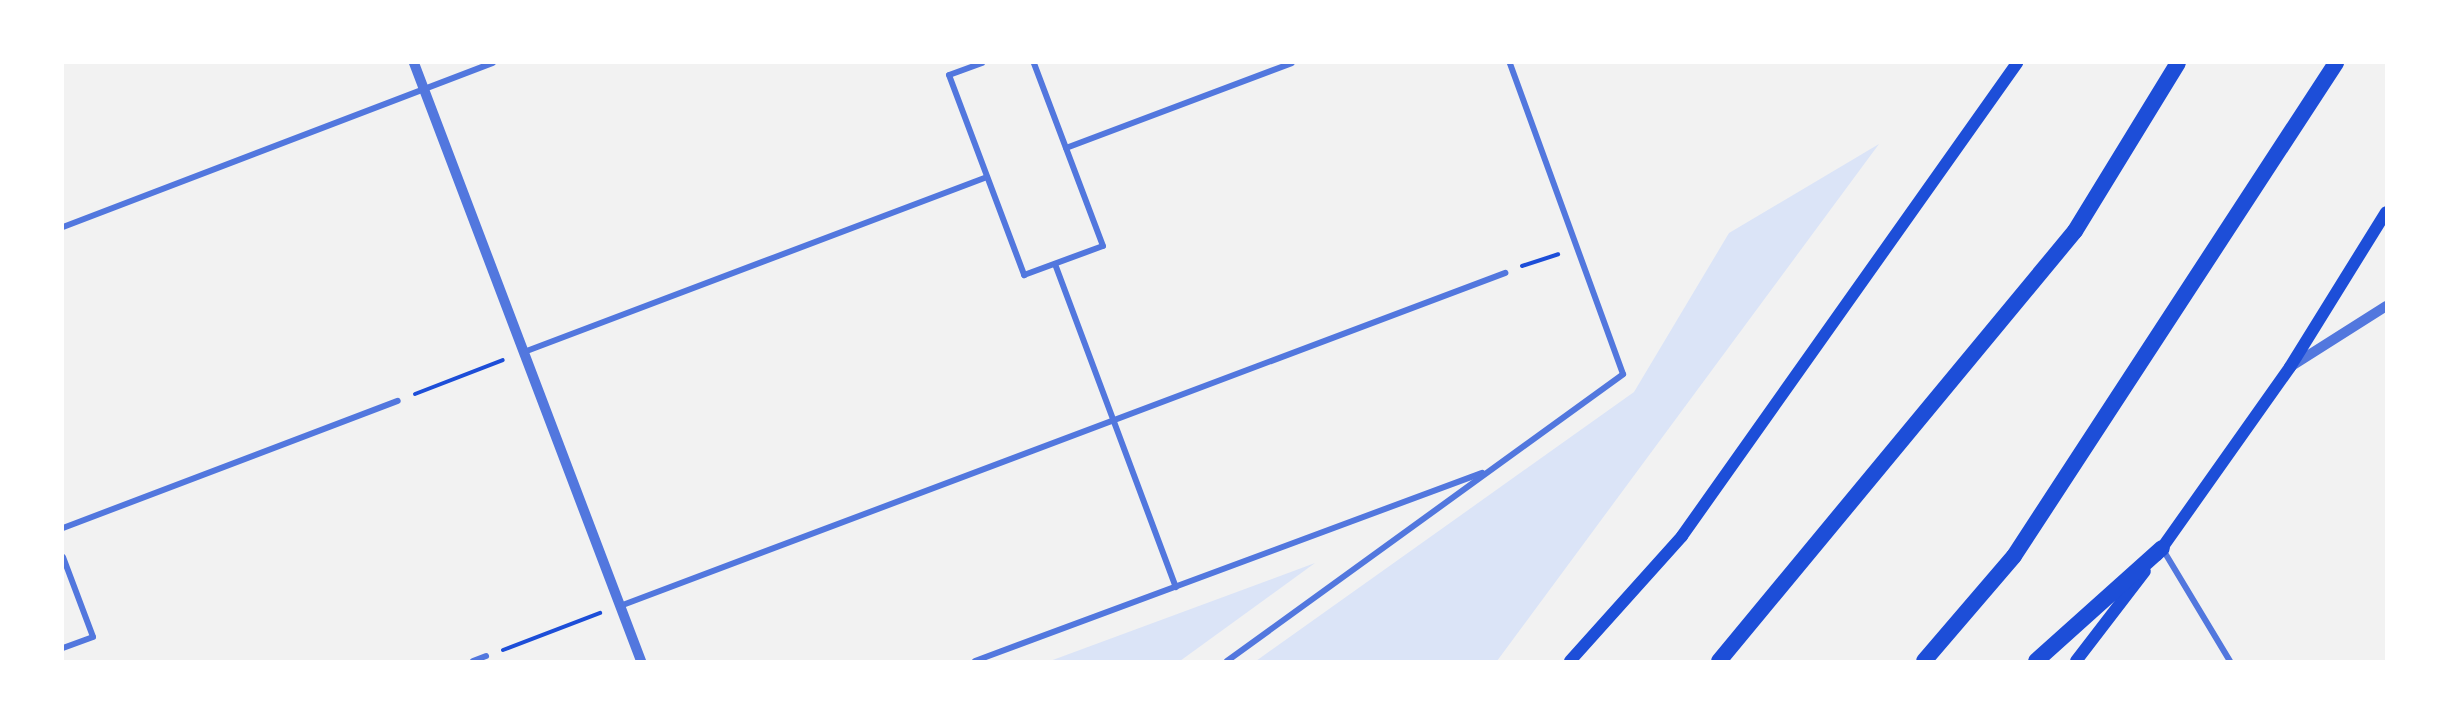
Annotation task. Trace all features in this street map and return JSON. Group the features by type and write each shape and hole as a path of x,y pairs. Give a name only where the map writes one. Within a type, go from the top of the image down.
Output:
{"highway":[{"path":"1719,661 2075,231 2178,63"},
{"path":"1924,661 2014,556 2336,63"},
{"path":"2036,661 2162,548"}],"main road":[{"path":"1570,661 1683,536 2017,63"},
{"path":"2076,661 2162,548 2290,367 2386,212"}],"street":[{"path":"414,63 641,661"},
{"path":"63,227 493,63"},
{"path":"980,63 949,75 1024,275 1103,246 1034,63"},
{"path":"1066,148 1293,63"},
{"path":"1227,661 1623,374 1579,246 1510,63"},
{"path":"524,352 987,177"},
{"path":"1055,264 1176,587"},
{"path":"620,606 1505,273"},
{"path":"2290,367 2386,306"},
{"path":"63,528 398,400"},
{"path":"975,661 1491,470"},
{"path":"2162,548 2230,661"},
{"path":"63,557 93,637 63,648"},
{"path":"473,661 486,656"}],"path":[{"path":"1505,273 1579,246"},
{"path":"398,400 524,352"},
{"path":"486,656 620,606"}],"shaded area":[{"path":"1879,144 1497,661 1256,661 1634,392 1729,233"},
{"path":"1315,563 1180,661 1050,661"}]}
